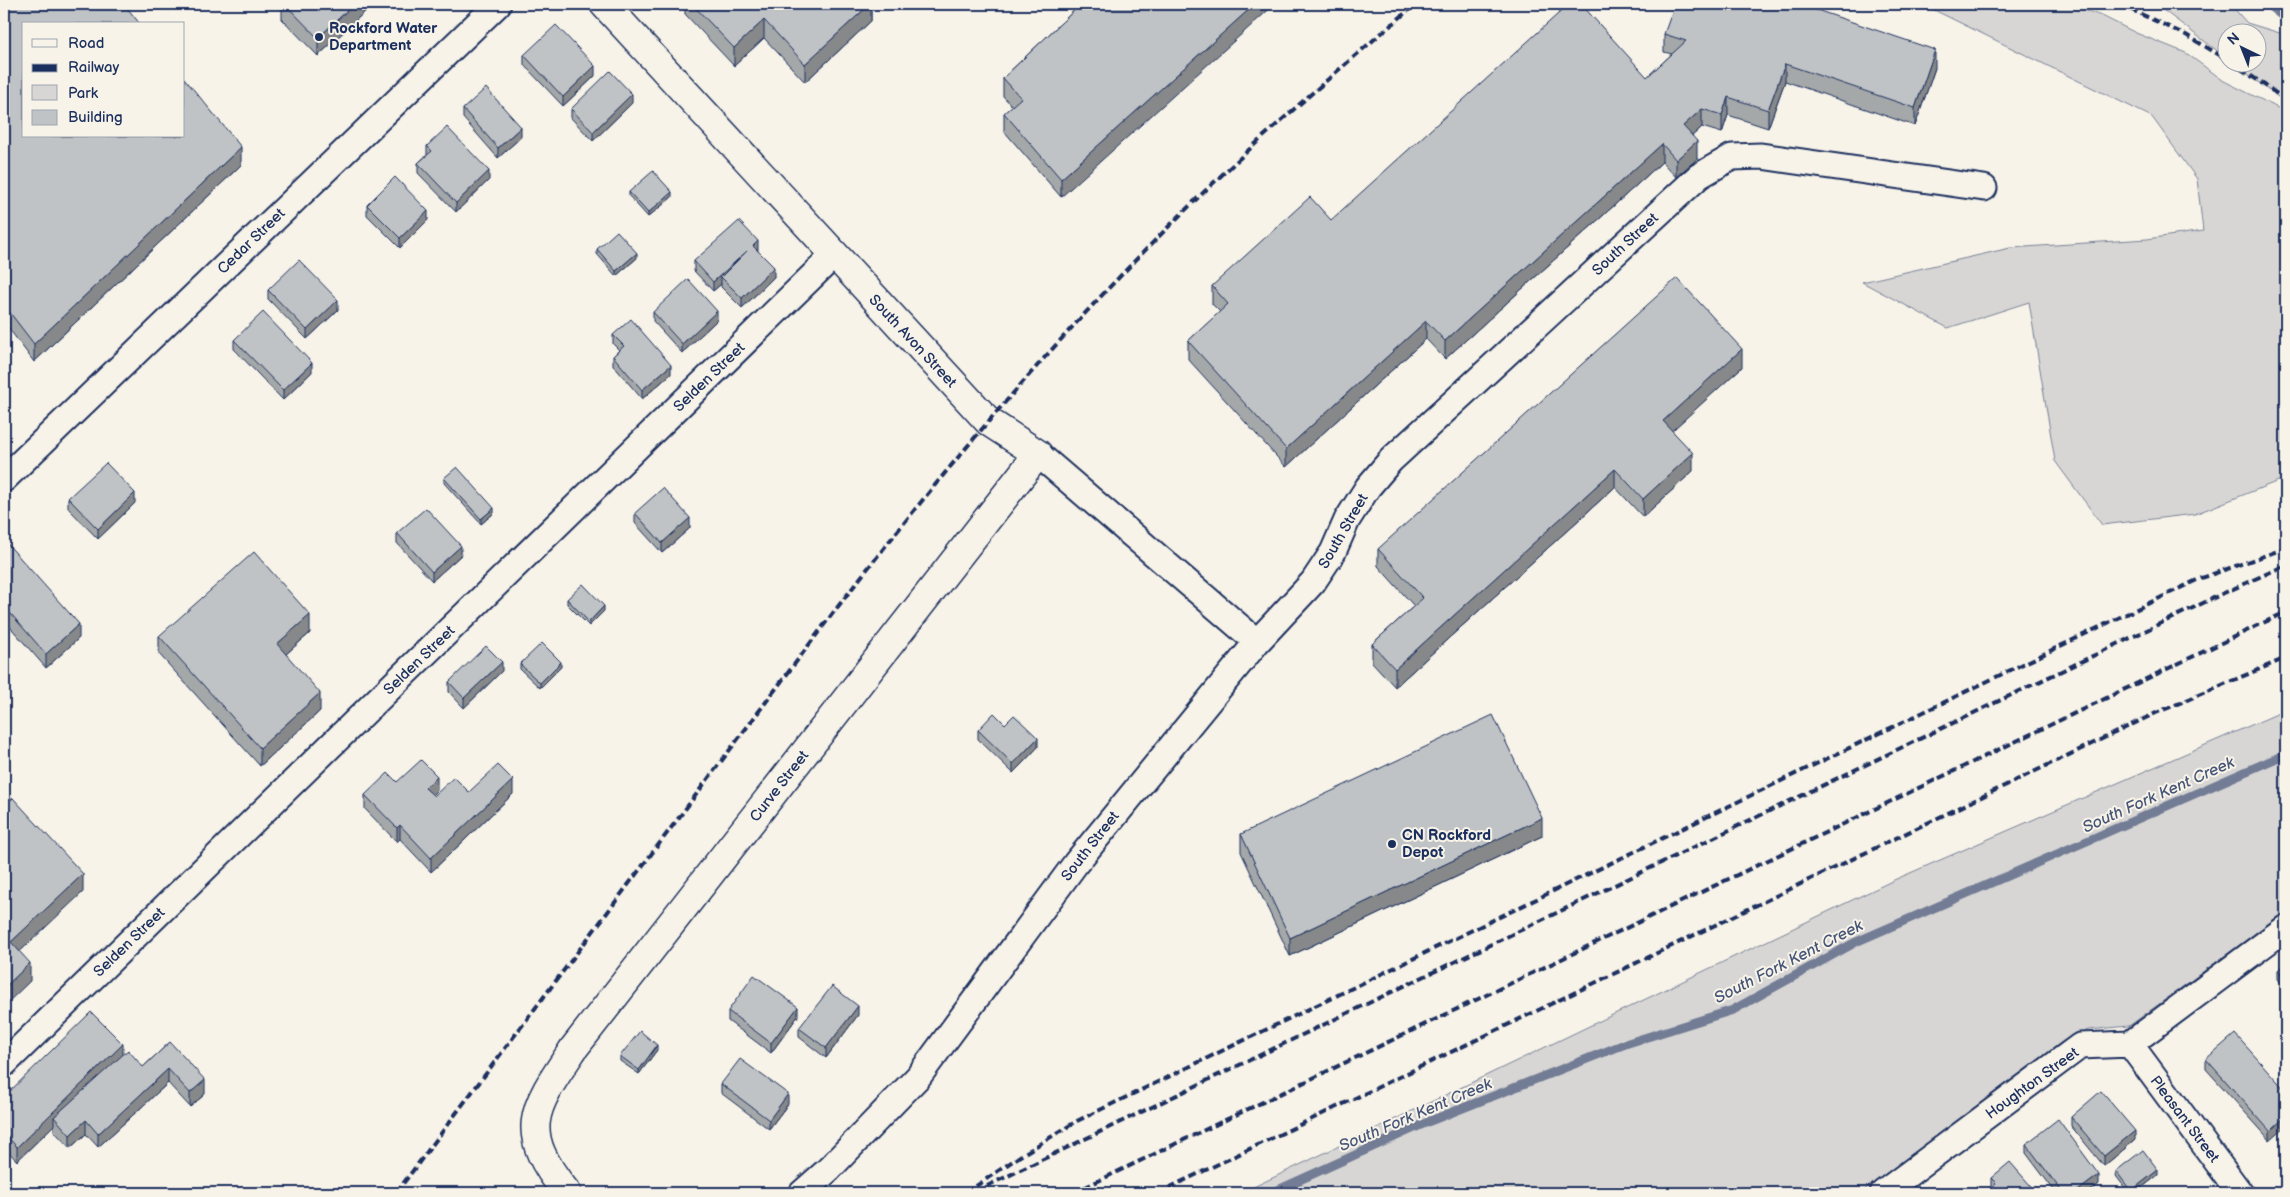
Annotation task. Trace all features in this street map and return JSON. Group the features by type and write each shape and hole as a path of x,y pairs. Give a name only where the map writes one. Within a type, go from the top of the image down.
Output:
{"street":[{"name":"Cedar Street","path":"4,479 498,4"},
{"name":"South Avon Street","path":"604,4 989,422 1038,454 1257,642"},
{"name":"South Street","path":"802,1193 828,1170 918,1077 1076,863 1257,642 1313,582 1333,552 1352,512 1368,487 1391,460 1699,176 1732,157 1761,156 1984,188"},
{"name":"Selden Street","path":"4,1064 834,255"},
{"name":"Curve Street","path":"566,1193 546,1164 538,1147 534,1127 539,1107 550,1084 574,1048 1038,454"},
{"path":"2130,1044 2286,928"},
{"name":"Houghton Street","path":"1883,1193 2080,1046 2130,1044"},
{"name":"Pleasant Street","path":"2130,1044 2240,1193"}],"green space":[{"path":"1916,4 2067,4 2102,16 2136,33 2186,53 2224,81 2286,112 2286,478 2195,514 2102,525 2055,461 2029,302 1948,328 1862,282 2010,248 2147,239 2203,231 2197,179 2152,117 1930,8"},
{"path":"2155,4 2230,4 2246,22 2218,22 2218,51"},
{"path":"2268,29 2283,34 2286,37 2286,103 2245,72 2268,72"},
{"path":"2286,710 2286,911 2129,1026 2088,1030 2063,1041 1860,1193 1241,1193 1894,880"}],"building":[{"path":"14,4 124,4 138,22 22,22 22,138 185,138 185,79 241,147 34,344 4,305 4,13"},
{"path":"285,4 354,4 318,38"},
{"path":"692,4 870,4 805,64 764,20 734,48"},
{"path":"1081,4 1255,4 1061,179 1004,113 1021,98 1003,78"},
{"path":"1569,4 1581,4 1647,77 1686,41 1664,34 1675,4 1799,4 1935,50 1915,108 1785,64 1768,110 1728,97 1722,115 1702,109 1683,126 1697,141 1676,160 1662,144 1445,341 1426,321 1286,449 1188,341 1228,304 1212,286 1310,197 1331,220"},
{"path":"556,25 595,66 563,97 524,55"},
{"path":"610,71 632,94 593,132 571,109"},
{"path":"486,88 521,127 498,148 463,109"},
{"path":"447,127 489,171 456,203 418,163 432,151 427,146"},
{"path":"653,171 672,192 648,213 629,192"},
{"path":"395,177 428,211 400,238 367,205"},
{"path":"739,221 758,241 753,246 774,267 742,298 721,277 747,251 713,282 694,261"},
{"path":"617,231 637,253 616,271 597,249"},
{"path":"299,260 338,300 307,330 268,290"},
{"path":"1677,278 1742,349 1663,421 1693,453 1643,499 1615,469 1395,669 1372,644 1423,598 1378,549"},
{"path":"688,279 717,311 682,344 653,312"},
{"path":"263,312 312,363 283,390 234,340"},
{"path":"631,319 671,365 642,390 613,356 624,346 613,335"},
{"path":"106,463 135,493 98,529 68,498"},
{"path":"457,467 494,508 481,519 444,478"},
{"path":"663,488 690,518 662,543 635,513"},
{"path":"426,508 461,546 432,572 397,533"},
{"path":"4,540 79,624 46,654 4,606"},
{"path":"254,552 310,615 277,644 320,693 260,748 159,636"},
{"path":"583,584 604,606 589,622 567,599"},
{"path":"542,643 561,662 540,683 520,664"},
{"path":"486,646 502,662 464,698 449,682"},
{"path":"994,713 1005,724 1014,715 1038,738 1013,764 978,730"},
{"name":"CN Rockford Depot","path":"1493,715 1542,818 1290,938 1241,834"},
{"path":"421,760 437,776 425,788 434,796 454,777 469,792 498,765 513,780 431,858 400,825 397,828 365,795 388,773 397,782"},
{"path":"13,798 83,874 11,942 30,963 4,988 4,806"},
{"path":"2286,962 2286,980 2278,970"},
{"path":"754,975 798,1007 771,1043 728,1011"},
{"path":"832,986 858,1006 826,1048 799,1028"},
{"path":"91,1012 123,1044 17,1147 4,1133 4,1097"},
{"path":"640,1031 657,1045 639,1070 620,1056"},
{"path":"2235,1034 2286,1091 2286,1116 2270,1131 2206,1059"},
{"path":"170,1042 205,1080 190,1093 168,1069 98,1134 86,1120 70,1135 54,1117 128,1050 143,1067"},
{"path":"740,1059 788,1094 769,1120 721,1084"},
{"path":"2101,1091 2135,1131 2104,1156 2071,1117"},
{"path":"2058,1119 2099,1175 2075,1193 2063,1193 2026,1144"},
{"path":"2143,1150 2158,1170 2131,1191 2116,1171"},
{"path":"2010,1162 2037,1193 1985,1193 1996,1183 1991,1178"}],"waterway":[{"path":"2267,4 2286,19"},
{"name":"South Fork Kent Creek","path":"1271,1193 1430,1121 1625,1044 1733,1010 1856,942 2286,754"}],"railway":[{"path":"396,1193 833,613 921,502 1012,394 1107,290 1206,190 1336,72 1416,4"},
{"path":"2119,4 2186,35 2218,54"},
{"path":"2245,72 2286,100"},
{"path":"966,1193 1020,1156 1077,1121 2199,579 2286,548"},
{"path":"987,1186 2286,565"},
{"path":"1073,1193 2286,612"},
{"path":"1158,1193 2156,713 2286,658"}],"place":[{"name":"Rockford Water Department","path":"319,37"},
{"name":"CN Rockford Depot","path":"1392,844"}]}
